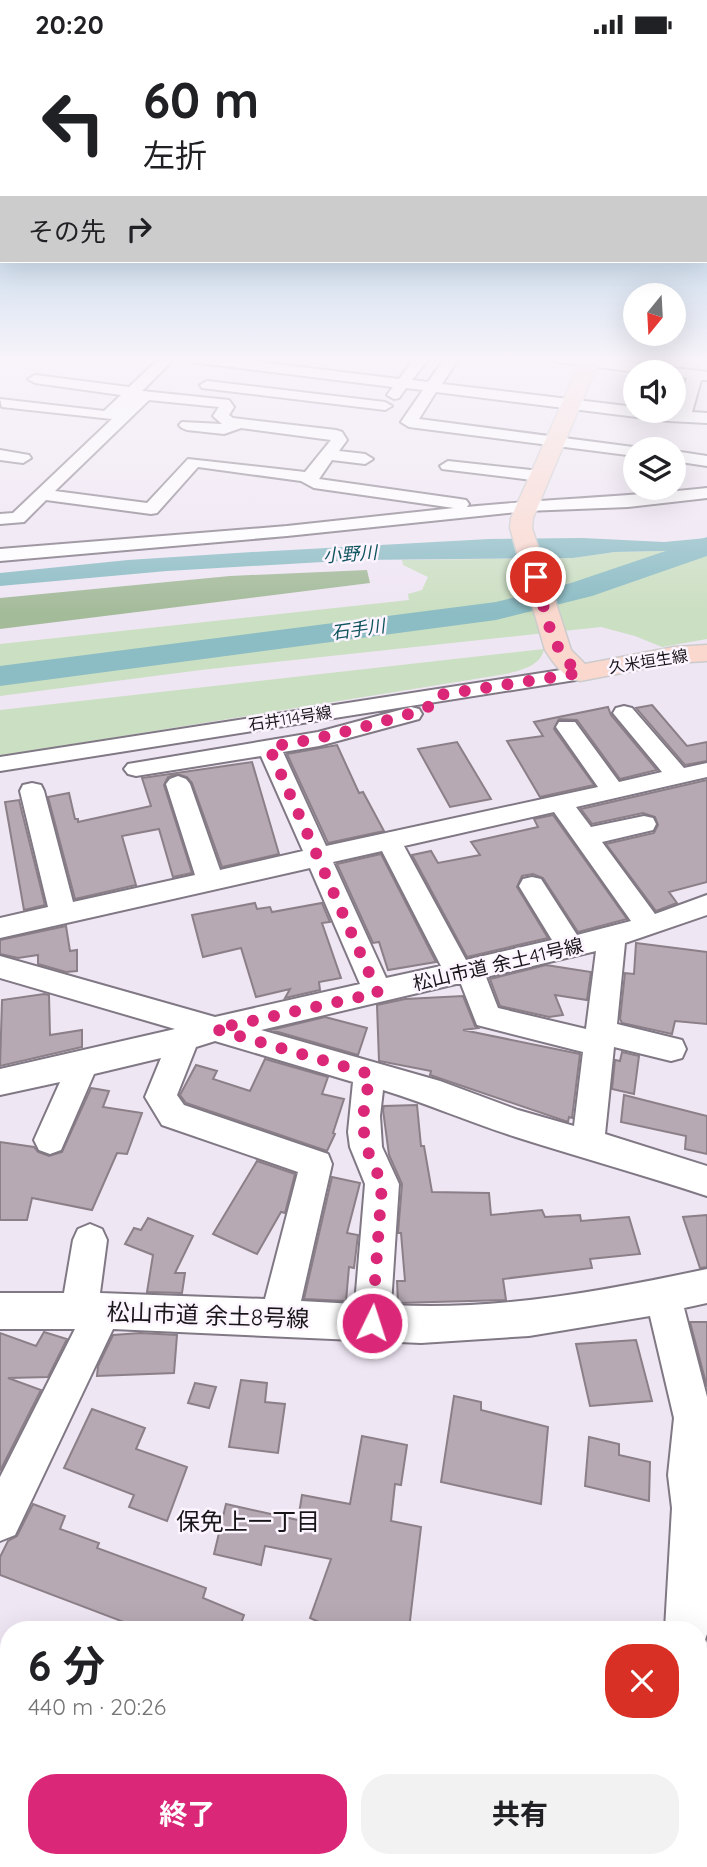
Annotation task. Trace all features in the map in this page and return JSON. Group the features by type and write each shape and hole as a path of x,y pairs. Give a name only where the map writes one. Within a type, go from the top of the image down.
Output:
{"main road":[{"path":"523,517 554,443"},
{"name":"久米垣生線","path":"523,517 558,650 566,662 580,673 674,655 707,653"}],"street":[{"path":"2,523 18,518 44,495 91,443"},
{"path":"151,509 194,462 306,477 314,474 337,443"},
{"path":"570,443 623,450"},
{"path":"476,469 486,450"},
{"path":"0,455 23,458"},
{"path":"328,455 365,459"},
{"path":"686,458 707,461"},
{"path":"448,466 540,476"},
{"path":"306,477 314,483 437,500 483,512 523,517 707,493"},
{"path":"44,495 151,509 163,523 176,525 326,527"},
{"path":"628,502 633,500"},
{"path":"99,517 113,504"},
{"path":"0,555 483,512"},
{"name":"石井114号線","path":"0,764 580,673"},
{"path":"136,769 345,734 433,705 439,695"},
{"path":"624,713 678,776"},
{"path":"567,727 613,791"},
{"path":"269,747 378,993"},
{"path":"0,928 707,770"},
{"path":"36,790 63,914"},
{"path":"175,793 210,880"},
{"path":"560,803 649,926"},
{"path":"585,837 644,824"},
{"path":"389,841 465,972 487,1017 671,1049"},
{"path":"532,886 572,947"},
{"name":"松山市道 余土41号線","path":"0,1081 151,1049 200,1034 572,947 649,926 707,905"},
{"path":"588,1143 612,937"},
{"path":"0,967 200,1034 370,1074 440,1094 515,1123 707,1181"},
{"path":"200,1034 161,1097 173,1115 316,1164 279,1318"},
{"path":"50,1140 83,1064"},
{"path":"370,1074 363,1116 364,1132 366,1147 382,1184 372,1323"},
{"path":"0,1520 91,1311 90,1240"},
{"name":"松山市道 余土8号線","path":"0,1311 91,1311 468,1325 545,1317 707,1286"},
{"path":"663,1296 692,1418 699,1431 688,1475 692,1508 687,1621"}],"green space":[{"path":"707,550 707,639 662,647 601,627 201,670 0,696 0,644 409,600 408,594 422,590 428,577 403,565 402,560 573,558 615,552"},
{"path":"367,570 370,583 0,629 0,598 230,576"},
{"path":"544,649 535,663 506,674 0,756 0,710"}],"water":[{"name":"小野川","path":"583,538 664,542 707,538 707,550 615,552 573,558 357,560 167,571 0,586 0,573 128,560 489,539"}],"building":[{"path":"652,705 687,746 707,742 707,761 685,765 636,708"},
{"path":"608,707 611,715 657,770 620,779 577,720 559,719 554,729 594,785 540,797 507,741 543,736 534,722"},
{"path":"457,742 491,799 450,807 418,749"},
{"path":"337,745 359,793 363,792 384,831 328,843 287,754"},
{"path":"252,762 279,854 222,867 192,783 187,777 177,774 168,777 164,785 192,873 173,877 159,829 122,836 136,885 75,899 48,797 69,793 78,822 151,806 142,778"},
{"path":"707,780 707,882 669,892 677,903 656,911 606,844 654,833 658,825 655,817 643,813 592,824 581,809"},
{"path":"19,800 45,905 24,910 5,802"},
{"path":"553,815 627,919 578,932 543,878 533,874 522,876 517,887 548,938 467,957 412,855 431,851 438,863 480,855 471,842 538,827 534,819"},
{"path":"381,854 436,962 388,970 379,942 373,943 337,864"},
{"path":"255,903 257,909 270,907 272,912 322,903 330,922 322,923 341,978 319,982 320,990 285,998 290,989 256,997 241,948 203,957 192,915"},
{"path":"66,926 70,951 77,950 77,971 66,972 38,964 38,955 18,958 0,954 0,940"},
{"path":"636,943 707,952 707,1024 675,1021 672,1034 622,1023 620,1019 625,973 634,974"},
{"path":"546,965 591,972 587,1000 555,995 563,1015 549,1017 500,1006 490,979"},
{"path":"49,995 50,1035 82,1030 82,1047 0,1066 2,1000"},
{"path":"463,996 478,1028 463,1030 580,1054 572,1118 569,1117 568,1122 430,1075 431,1071 379,1061 377,1005 405,999"},
{"path":"325,1017 367,1028 358,1055 271,1030"},
{"path":"622,1052 639,1056 634,1094 612,1089 615,1060 620,1061"},
{"path":"265,1059 328,1077 322,1094 344,1099 333,1133 335,1134 327,1151 186,1103 180,1095 196,1065 217,1071 213,1079 250,1091"},
{"path":"91,1088 109,1091 103,1107 142,1113 127,1154 117,1153 92,1210 32,1198 27,1220 0,1220 0,1142 34,1147 38,1152 49,1156 62,1152"},
{"path":"624,1095 707,1116 707,1154 685,1149 686,1136 621,1122"},
{"path":"417,1105 421,1146 424,1146 432,1192 489,1193 491,1215 542,1210 545,1217 580,1215 581,1221 629,1217 640,1254 590,1259 592,1268 503,1279 506,1300 398,1303 397,1281 405,1281 401,1233 398,1233 402,1184 389,1155 383,1110 384,1106"},
{"path":"257,1161 295,1174 285,1213 281,1212 257,1254 213,1234"},
{"path":"332,1177 360,1183 347,1233 358,1235 354,1268 349,1267 346,1301 304,1299"},
{"path":"707,1215 707,1267 700,1268 683,1217"},
{"path":"148,1218 193,1236 175,1273 185,1273 182,1293 147,1292 153,1255 125,1244 134,1228 141,1230"},
{"path":"690,1322 707,1322 707,1387"},
{"path":"44,1332 67,1339 48,1377 8,1378 41,1390 0,1471 0,1333 36,1346"},
{"path":"113,1335 177,1335 174,1373 97,1376 98,1366"},
{"path":"636,1340 652,1401 590,1406 576,1344"},
{"path":"241,1380 267,1383 265,1402 285,1404 278,1453 229,1447"},
{"path":"195,1383 216,1387 209,1408 188,1403"},
{"path":"454,1396 481,1402 481,1410 548,1427 541,1504 441,1482"},
{"path":"92,1409 145,1428 136,1449 187,1467 167,1521 129,1507 134,1495 64,1468"},
{"path":"362,1436 407,1445 401,1485 395,1484 391,1521 421,1527 410,1621 317,1621 310,1618 331,1559 265,1546 261,1565 214,1554 226,1504 298,1520 302,1495 350,1504"},
{"path":"589,1437 619,1444 619,1455 650,1462 649,1501 585,1486"},
{"path":"33,1504 65,1516 60,1529 99,1543 97,1548 206,1588 203,1598 244,1615 242,1621 121,1621 0,1575 0,1557 8,1541 17,1536"}],"waterway":[{"name":"石手川","path":"0,676 496,611 581,590 707,546"}],"district":[{"name":"保免上一丁目","path":"248,1521"}],"route":[{"path":"372,1323 382,1184 366,1147 364,1132 363,1116 369,1093 370,1074 215,1029 378,993 269,747 345,734 433,705 439,695 580,673 566,662 558,650 536,577"}]}
